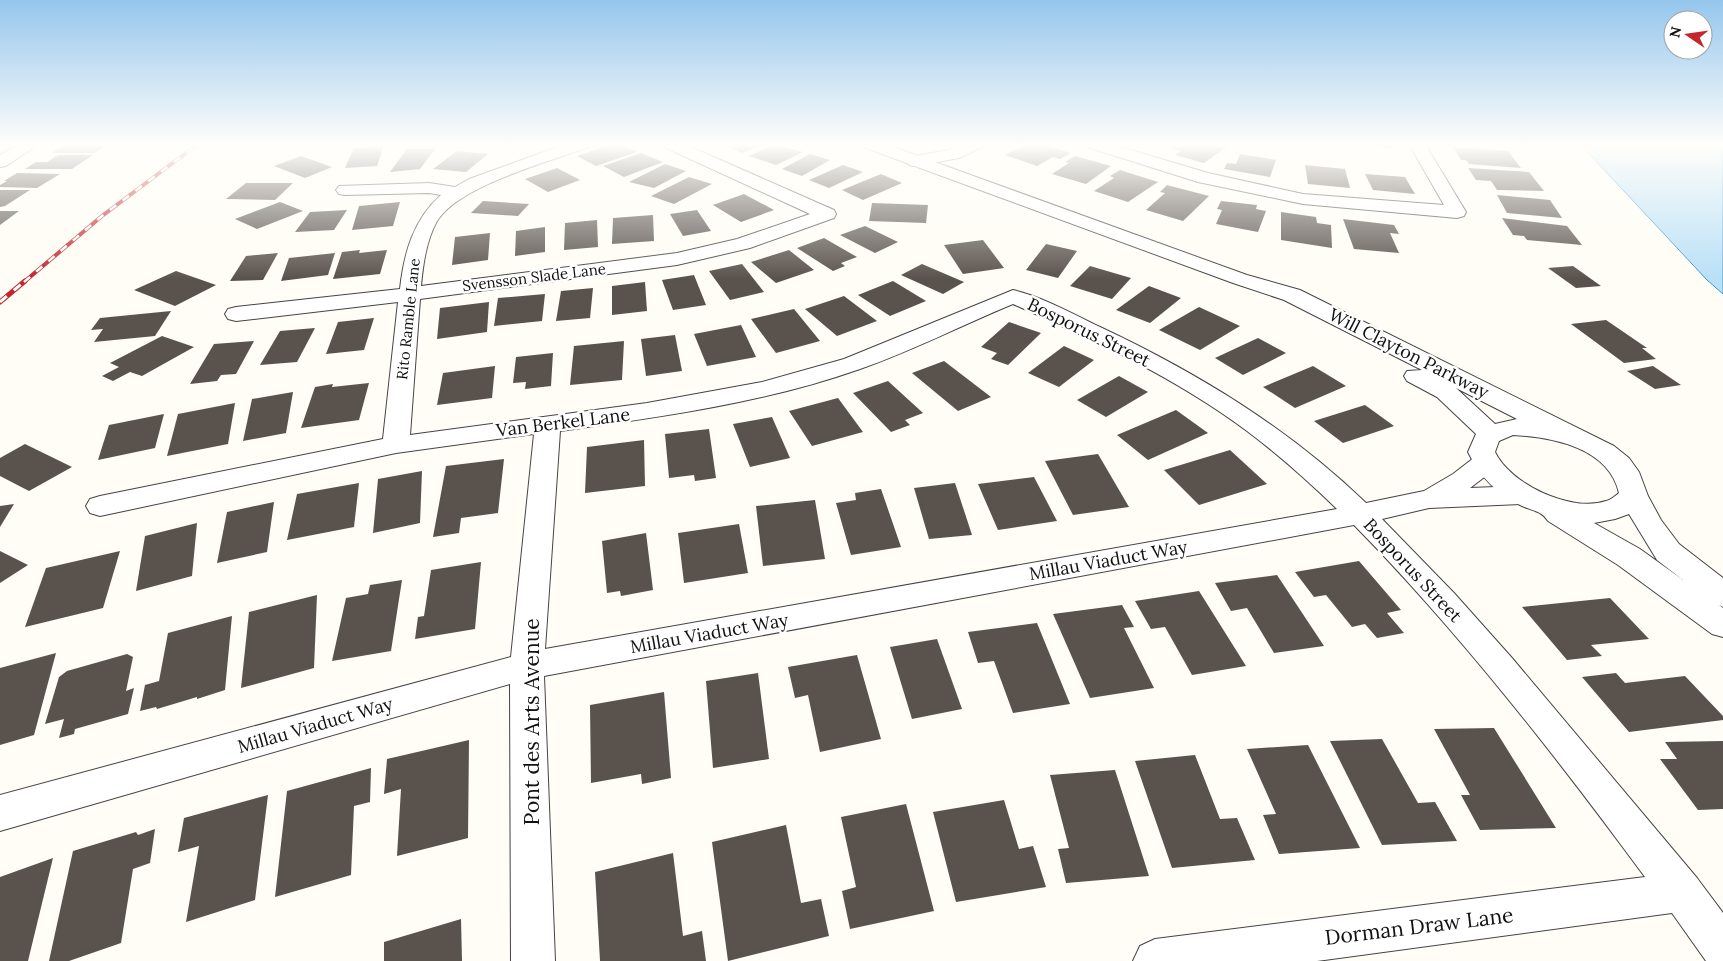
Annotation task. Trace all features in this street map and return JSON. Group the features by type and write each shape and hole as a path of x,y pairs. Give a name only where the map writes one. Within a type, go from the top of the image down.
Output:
{"street":[{"path":"345,190 393,189"},
{"path":"434,189 458,193"},
{"name":"Rito Ramble Lane","path":"396,445 414,255 427,221 446,200 466,189"},
{"name":"Svensson Slade Lane","path":"236,314 285,310 677,259 743,244 827,214 771,189"},
{"name":"Will Clayton Parkway","path":"992,189 1240,279 1292,295 1574,438"},
{"path":"1253,189 1286,196 1457,212 1443,189"},
{"name":"Will Clayton Parkway","path":"1240,279 1337,334 1446,392 1490,434"},
{"name":"Van Berkel Lane","path":"100,506 396,445 703,402 807,378 889,350 1014,296"},
{"name":"Bosporus Street","path":"1014,296 1082,326 1216,398 1286,448 1361,514 1451,609 1683,892 1723,948"},
{"name":"Pont des Arts Avenue","path":"533,961 527,666 548,424"},
{"path":"1723,595 1668,552 1649,525 1634,496 1634,488 1627,473 1612,459 1574,438 1531,427 1512,427 1490,434 1485,439 1481,450 1485,463 1498,478 1529,499 1629,557 1723,625"},
{"name":"Millau Viaduct Way","path":"1429,499 1463,480 1485,463"},
{"path":"1529,499 1581,513 1601,514 1620,510 1634,496"},
{"name":"Millau Viaduct Way","path":"0,813 527,666 1361,514 1429,499 1529,499"},
{"name":"Dorman Draw Lane","path":"1155,961 1683,892"}],"water":[{"path":"1622,189 1723,189 1723,294 1707,280"}],"building":[{"path":"239,189 287,189 275,200 226,199"},
{"path":"542,189 556,189 548,192"},
{"path":"665,189 703,189 674,204 651,196"},
{"path":"845,189 889,189 863,200 842,190"},
{"path":"1097,189 1148,189 1128,202 1094,191"},
{"path":"1163,189 1182,189 1209,196 1183,221 1146,210 1165,193 1160,192"},
{"path":"1412,189 1415,194 1373,190"},
{"path":"1542,189 1544,191 1497,190"},
{"path":"0,190 30,190 5,206 0,207"},
{"path":"744,194 774,210 741,222 713,205"},
{"path":"1497,195 1550,200 1562,218 1507,213"},
{"path":"483,201 529,204 518,216 471,213"},
{"path":"1221,201 1257,205 1256,209 1266,211 1258,232 1216,224 1222,210 1217,209"},
{"path":"280,202 303,211 257,229 235,219"},
{"path":"400,202 393,226 352,230 359,206"},
{"path":"872,203 928,205 926,223 869,221"},
{"path":"347,210 334,230 295,232 310,212"},
{"path":"697,210 711,231 683,236 670,214"},
{"path":"0,211 19,211 0,225"},
{"path":"1281,212 1316,217 1317,223 1331,225 1332,248 1281,240"},
{"path":"653,215 654,241 612,244 613,218"},
{"path":"1502,218 1567,226 1582,245 1527,240 1524,236 1513,235"},
{"path":"1343,219 1394,225 1399,234 1390,233 1399,253 1354,249"},
{"path":"597,220 598,247 564,250 565,223"},
{"path":"865,226 898,242 875,253 840,235"},
{"path":"545,227 545,252 515,256 516,231"},
{"path":"490,233 488,260 452,265 455,237"},
{"path":"824,238 857,257 841,263 845,266 833,271 797,248"},
{"path":"983,240 1004,268 963,274 944,245"},
{"path":"1046,244 1077,251 1058,278 1026,270"},
{"path":"360,250 359,253 387,250 380,274 333,279 342,252"},
{"path":"789,250 814,270 776,283 751,262"},
{"path":"278,253 263,280 230,281 246,256"},
{"path":"335,253 328,275 281,281 289,258"},
{"path":"742,264 764,292 730,300 709,271"},
{"path":"922,264 964,282 943,294 901,275"},
{"path":"1090,266 1131,278 1112,299 1070,286"},
{"path":"1573,266 1601,286 1576,288 1548,268"},
{"path":"176,271 216,285 175,306 134,290"},
{"path":"694,275 706,305 673,310 662,280"},
{"path":"893,281 926,301 890,316 858,295"},
{"path":"645,282 647,311 612,315 612,286"},
{"path":"1149,286 1181,298 1150,323 1116,310"},
{"path":"593,288 590,318 556,321 561,291"},
{"path":"545,294 542,321 494,326 498,298"},
{"path":"844,296 877,321 837,336 805,309"},
{"path":"489,302 487,332 437,339 440,308"},
{"path":"1199,307 1240,326 1200,350 1159,330"},
{"path":"794,309 820,341 776,353 751,319"},
{"path":"171,311 155,336 94,342 103,329 91,330 100,318"},
{"path":"374,318 364,350 326,354 338,322"},
{"path":"1606,320 1647,348 1642,348 1656,359 1624,363 1571,324"},
{"path":"1009,322 1041,333 1008,365 991,359 997,353 981,347"},
{"path":"741,325 756,357 707,366 694,334"},
{"path":"315,328 297,362 260,365 280,331"},
{"path":"675,335 682,371 646,376 641,339"},
{"path":"162,336 194,347 142,376 130,372 113,381 102,376 119,367 110,363"},
{"path":"1258,338 1286,353 1243,375 1215,358"},
{"path":"254,341 236,374 221,375 217,381 190,384 214,344"},
{"path":"624,341 622,380 570,385 574,346"},
{"path":"1064,346 1094,360 1059,387 1028,373"},
{"path":"553,353 551,386 525,389 526,382 513,383 516,357"},
{"path":"944,361 991,397 958,411 912,373"},
{"path":"495,366 492,398 437,405 443,373"},
{"path":"1313,366 1346,386 1295,408 1263,387"},
{"path":"1653,366 1681,385 1655,389 1627,371"},
{"path":"1119,376 1148,392 1106,417 1077,400"},
{"path":"888,381 923,413 905,420 910,425 891,432 853,393"},
{"path":"369,383 359,420 301,428 315,387 333,384 332,387"},
{"path":"293,392 286,433 243,441 252,399"},
{"path":"838,398 863,432 812,446 789,411"},
{"path":"235,403 228,444 167,456 178,414"},
{"path":"1365,405 1394,426 1343,443 1314,421"},
{"path":"1176,410 1208,433 1148,460 1117,435"},
{"path":"164,414 155,448 98,460 109,425"},
{"path":"772,417 790,458 750,467 733,424"},
{"path":"709,429 716,478 695,481 694,475 669,478 665,434"},
{"path":"644,440 645,486 585,493 587,447"},
{"path":"25,444 72,467 29,491 0,476 0,458"},
{"path":"1230,450 1267,484 1199,505 1164,470"},
{"path":"1098,454 1129,507 1073,515 1045,461"},
{"path":"504,459 498,513 461,518 459,533 433,537 446,466"},
{"path":"422,471 420,523 373,533 378,479"},
{"path":"1034,477 1057,521 998,530 978,484"},
{"path":"359,483 354,527 287,540 297,494"},
{"path":"955,483 972,535 929,539 914,488"},
{"path":"881,489 901,547 851,555 836,503 856,500 855,493"},
{"path":"815,500 825,559 763,566 756,506"},
{"path":"274,502 267,552 217,563 227,512"},
{"path":"14,504 0,527 0,506"},
{"path":"197,523 192,576 136,591 145,536"},
{"path":"739,524 748,573 684,583 678,533"},
{"path":"646,533 653,590 621,596 620,591 607,593 602,541"},
{"path":"0,551 28,565 0,583"},
{"path":"120,551 103,608 25,627 46,568"},
{"path":"1359,561 1401,610 1387,613 1404,633 1377,638 1365,624 1352,627 1326,595 1314,597 1295,572"},
{"path":"481,562 475,629 415,639 418,617 424,616 431,570"},
{"path":"1277,575 1324,646 1274,653 1247,608 1231,611 1215,583"},
{"path":"402,580 391,651 332,661 346,598 368,594 370,585"},
{"path":"1199,591 1246,666 1192,675 1165,627 1151,629 1135,601"},
{"path":"317,595 314,668 241,688 249,612"},
{"path":"1610,598 1649,639 1591,645 1602,656 1567,660 1522,607"},
{"path":"1122,605 1134,627 1124,628 1154,688 1090,698 1053,614"},
{"path":"232,616 225,690 157,709 156,707 140,711 145,685 159,681 168,633"},
{"path":"1037,623 1070,704 1013,713 994,661 978,663 968,632"},
{"path":"937,639 962,709 912,719 890,647"},
{"path":"56,653 34,735 0,745 0,668"},
{"path":"127,654 133,657 126,691 134,688 128,714 75,729 74,734 59,738 64,719 45,724 59,677 67,671"},
{"path":"857,655 881,739 820,752 808,695 795,698 788,667"},
{"path":"758,673 769,759 713,768 706,681"},
{"path":"1616,673 1625,683 1685,676 1723,716 1723,720 1629,732 1582,677"},
{"path":"664,692 671,778 642,784 641,774 591,783 590,705"},
{"path":"1494,728 1556,828 1480,830 1461,795 1470,795 1434,729"},
{"path":"1382,739 1418,803 1435,802 1457,841 1382,845 1330,741"},
{"path":"469,740 468,838 397,856 401,789 384,794 387,759"},
{"path":"1723,741 1723,809 1698,810 1660,759 1677,759 1665,742"},
{"path":"1308,745 1360,848 1279,854 1263,815 1276,814 1247,749"},
{"path":"1195,755 1220,819 1237,818 1255,860 1172,868 1135,761"},
{"path":"371,768 370,802 354,806 351,875 275,897 287,791"},
{"path":"1115,770 1149,876 1066,883 1058,849 1069,848 1050,775"},
{"path":"268,795 255,900 186,922 199,846 178,852 184,818"},
{"path":"1004,800 1019,849 1033,846 1046,887 956,902 933,812"},
{"path":"906,804 934,911 850,929 842,891 856,887 841,817"},
{"path":"786,825 801,903 821,899 829,936 728,961 712,842"},
{"path":"155,829 150,863 133,869 121,943 69,961 49,961 73,851 136,832 138,835"},
{"path":"673,853 683,936 702,931 706,961 600,961 595,872"},
{"path":"53,858 28,961 0,961 0,877"},
{"path":"461,919 462,961 384,961 384,942"}],"railway":[{"path":"24,282 102,216 138,189"},
{"path":"0,302 25,281"}]}
